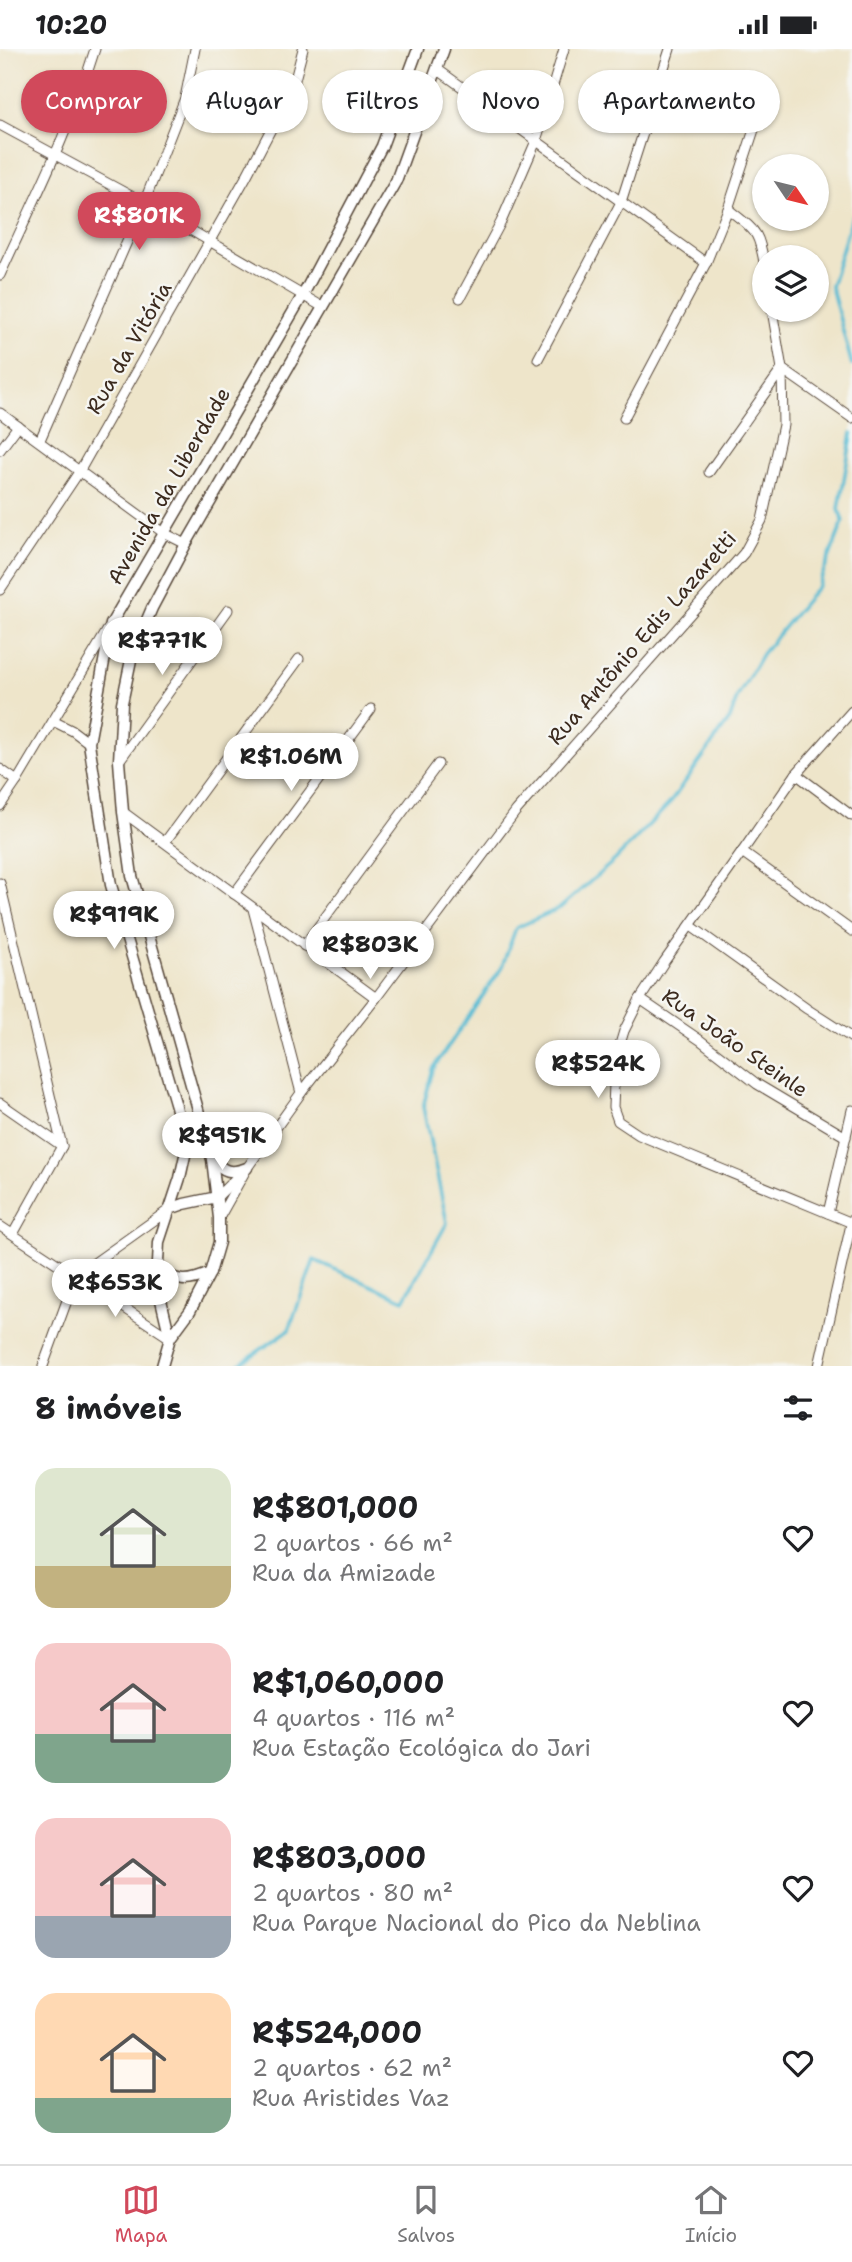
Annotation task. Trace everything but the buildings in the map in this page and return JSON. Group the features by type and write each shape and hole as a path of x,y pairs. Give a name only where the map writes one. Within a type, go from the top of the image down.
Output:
{"street":[{"path":"0,275 55,155 95,49"},
{"path":"40,440 144,203 185,98 195,49"},
{"name":"Rua da Vitória","path":"0,590 79,472 209,242 293,87 303,49"},
{"name":"Avenida da Liberdade","path":"170,1338 157,1283 159,1242 186,1151 176,1106 111,885 89,743 111,624 303,295 382,146 418,49"},
{"name":"Avenida da Liberdade","path":"217,1197 212,1159 132,876 119,761 122,702 132,655 152,608 186,544 396,181 444,49"},
{"path":"460,298 500,222 536,141 564,49"},
{"path":"538,359 621,202 670,49"},
{"path":"437,69 706,263"},
{"path":"0,125 144,203 323,307"},
{"path":"624,418 706,263 728,209 753,133"},
{"path":"728,209 752,227 761,245"},
{"name":"Rua Antônio Edis Lazaretti","path":"247,1168 516,811 744,553 762,520 783,425 782,369 774,322"},
{"path":"709,472 782,369 848,415"},
{"path":"0,413 164,533 186,544"},
{"path":"0,450 18,426"},
{"path":"119,761 228,610"},
{"path":"0,806 111,624"},
{"path":"165,842 299,659"},
{"path":"234,894 371,709"},
{"path":"819,1366 852,1221 639,1135 618,1121 613,1107 615,1061 624,1031 640,999 664,962 796,774 852,711"},
{"path":"53,721 89,743"},
{"path":"304,946 438,764"},
{"path":"0,769 17,781"},
{"path":"796,774 852,815"},
{"path":"123,812 376,998"},
{"path":"742,852 852,931"},
{"path":"0,883 62,1146 13,1234"},
{"path":"253,909 301,1093"},
{"path":"691,926 852,1038"},
{"name":"Rua João Steinle","path":"640,999 701,1040 757,1084 846,1137"},
{"path":"0,1103 62,1146"},
{"path":"828,1213 852,1110"},
{"path":"212,1159 223,1170 233,1173 247,1168"},
{"path":"43,1366 76,1276 170,1209 217,1197 247,1168"},
{"path":"219,1218 247,1168"},
{"path":"162,1366 170,1338 190,1311 210,1273 219,1242 217,1197"},
{"path":"0,1226 170,1338"},
{"path":"158,1265 168,1275 186,1280 194,1280 210,1273"}],"waterway":[{"path":"852,217 831,286 852,365"},
{"path":"237,1366 289,1330 314,1260 404,1300 447,1223 423,1107 433,1069 501,969 516,928 560,908 615,860 670,803 730,719 737,698 762,654 818,586 843,522 839,509 852,433"}]}
